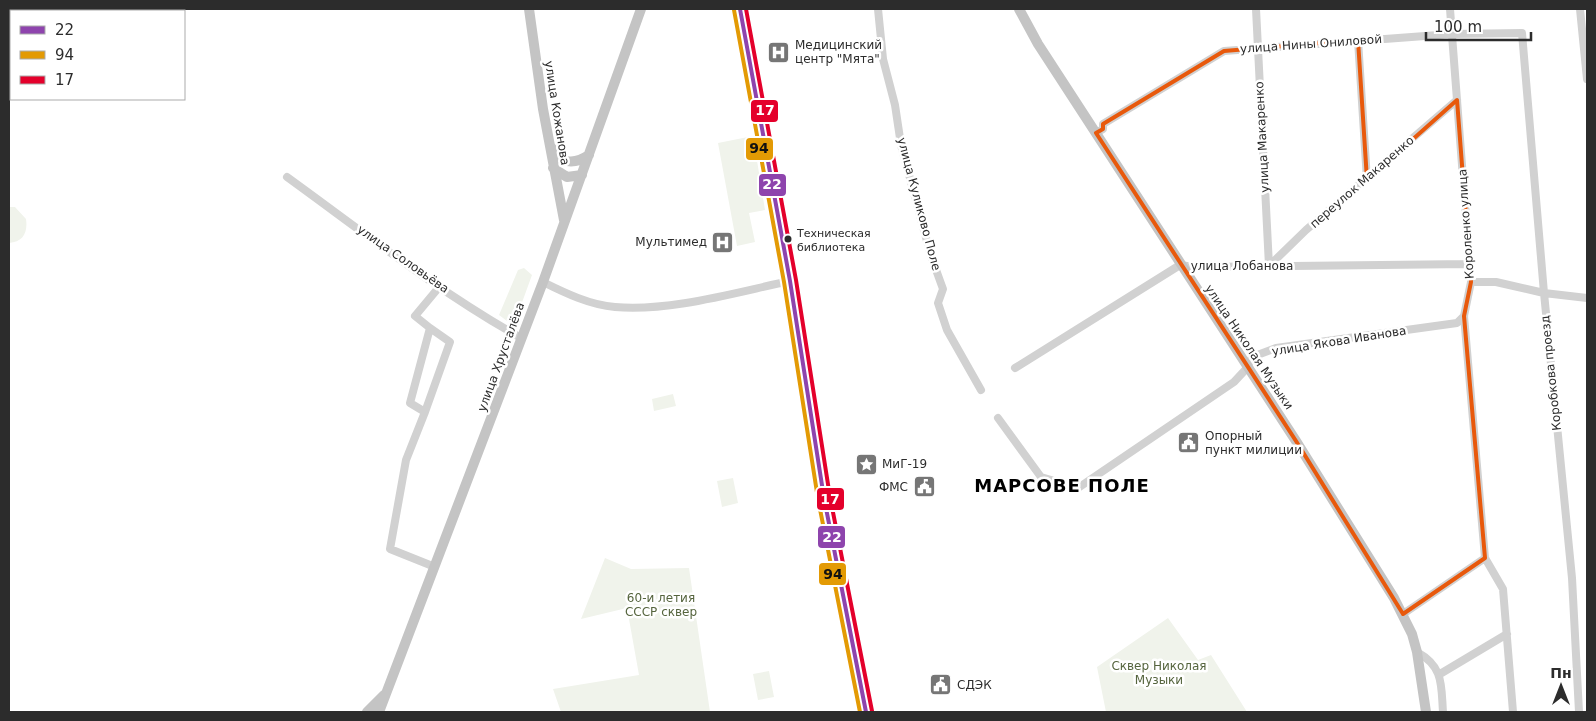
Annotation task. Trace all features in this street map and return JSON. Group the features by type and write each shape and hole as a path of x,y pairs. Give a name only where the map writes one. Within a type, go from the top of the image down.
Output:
{"main road":[{"name":"улица Кожанова","path":"529,9 553,168 564,220"},
{"name":"улица Хрусталёва","path":"379,712 543,282 641,9"},
{"path":"740,9 790,281 824,498 866,712"},
{"name":"улица Николая Музыки","path":"1020,9 1038,44 1296,441 1403,614 1417,652 1426,712"},
{"path":"550,145 554,153 562,160 571,162 581,160 589,155"},
{"path":"553,168 567,177 582,175"},
{"path":"367,712 385,695"}],"street":[{"name":"улица Куликово Поле","path":"878,9 883,59 895,105 901,145 931,256 943,289 938,302 947,330 981,390"},
{"name":"улица Макаренко","path":"1256,9 1269,266"},
{"name":"Короленко улица","path":"1450,9 1471,282 1464,316 1485,558 1503,589 1513,712"},
{"path":"1580,9 1587,80"},
{"name":"улица Нины Ониловой","path":"1096,133 1103,129 1103,124 1224,51 1257,47 1452,34 1522,33"},
{"name":"Коробкова проезд","path":"1522,33 1544,293 1572,578 1579,712"},
{"path":"1358,40 1367,180"},
{"name":"переулок Макаренко","path":"1269,266 1306,230 1367,180 1457,100"},
{"name":"улица Соловьёва","path":"287,177 440,286 493,322 521,338"},
{"name":"улица Лобанова","path":"1015,368 1180,265 1469,264"},
{"path":"543,282 597,304 632,308 665,305 790,281"},
{"path":"1471,282 1496,282 1544,293 1587,298"},
{"path":"435,566 390,549 406,460 450,342 415,316 440,286"},
{"name":"улица Якова Иванова","path":"998,418 1041,477 1078,488 1234,382 1247,368 1252,357 1276,348 1457,323 1464,316"},
{"path":"425,412 410,403 430,328"},
{"path":"1403,614 1485,558"},
{"path":"1440,674 1507,634"},
{"path":"1417,652 1428,658 1440,674 1443,712"}],"highlighted area":[{"path":"1358,40 1367,180 1457,100 1471,282 1464,316 1485,558 1403,614 1296,441 1096,133 1103,129 1103,124 1224,51"}],"green space":[{"path":"753,136 765,210 749,213 755,242 737,246 718,143"},
{"path":"9,207 15,207 26,219 26,229 21,239 9,243"},
{"path":"524,268 532,275 516,319 507,321 499,315 518,270"},
{"path":"673,394 676,406 654,411 652,399"},
{"path":"733,478 738,503 722,507 717,481"},
{"name":"60-и летия СССР сквер","path":"605,558 631,569 689,568 710,712 561,712 553,689 639,675 627,608 581,619"},
{"name":"Сквер Николая Музыки","path":"1168,618 1198,660 1211,655 1247,712 1106,712 1097,667"},
{"path":"769,671 774,697 758,700 753,674"}],"transit line":[{"name":"22","path":"740,9 790,281 824,498 866,712"},
{"name":"17","path":"746,9 796,280 830,497 872,711"},
{"name":"94","path":"734,10 784,282 818,499 860,712"}],"place":[{"name":"Медицинский центр \"Мята\"","path":"779,52"},
{"name":"Техническая библиотека","path":"788,239"},
{"name":"Мультимед","path":"723,242"},
{"name":"Опорный пункт милиции","path":"1189,443"},
{"name":"МиГ-19","path":"866,464"},
{"name":"ФМС","path":"924,487"},
{"name":"СДЭК","path":"941,685"}],"district":[{"name":"МАРСОВЕ ПОЛЕ","path":"1062,486"}]}
